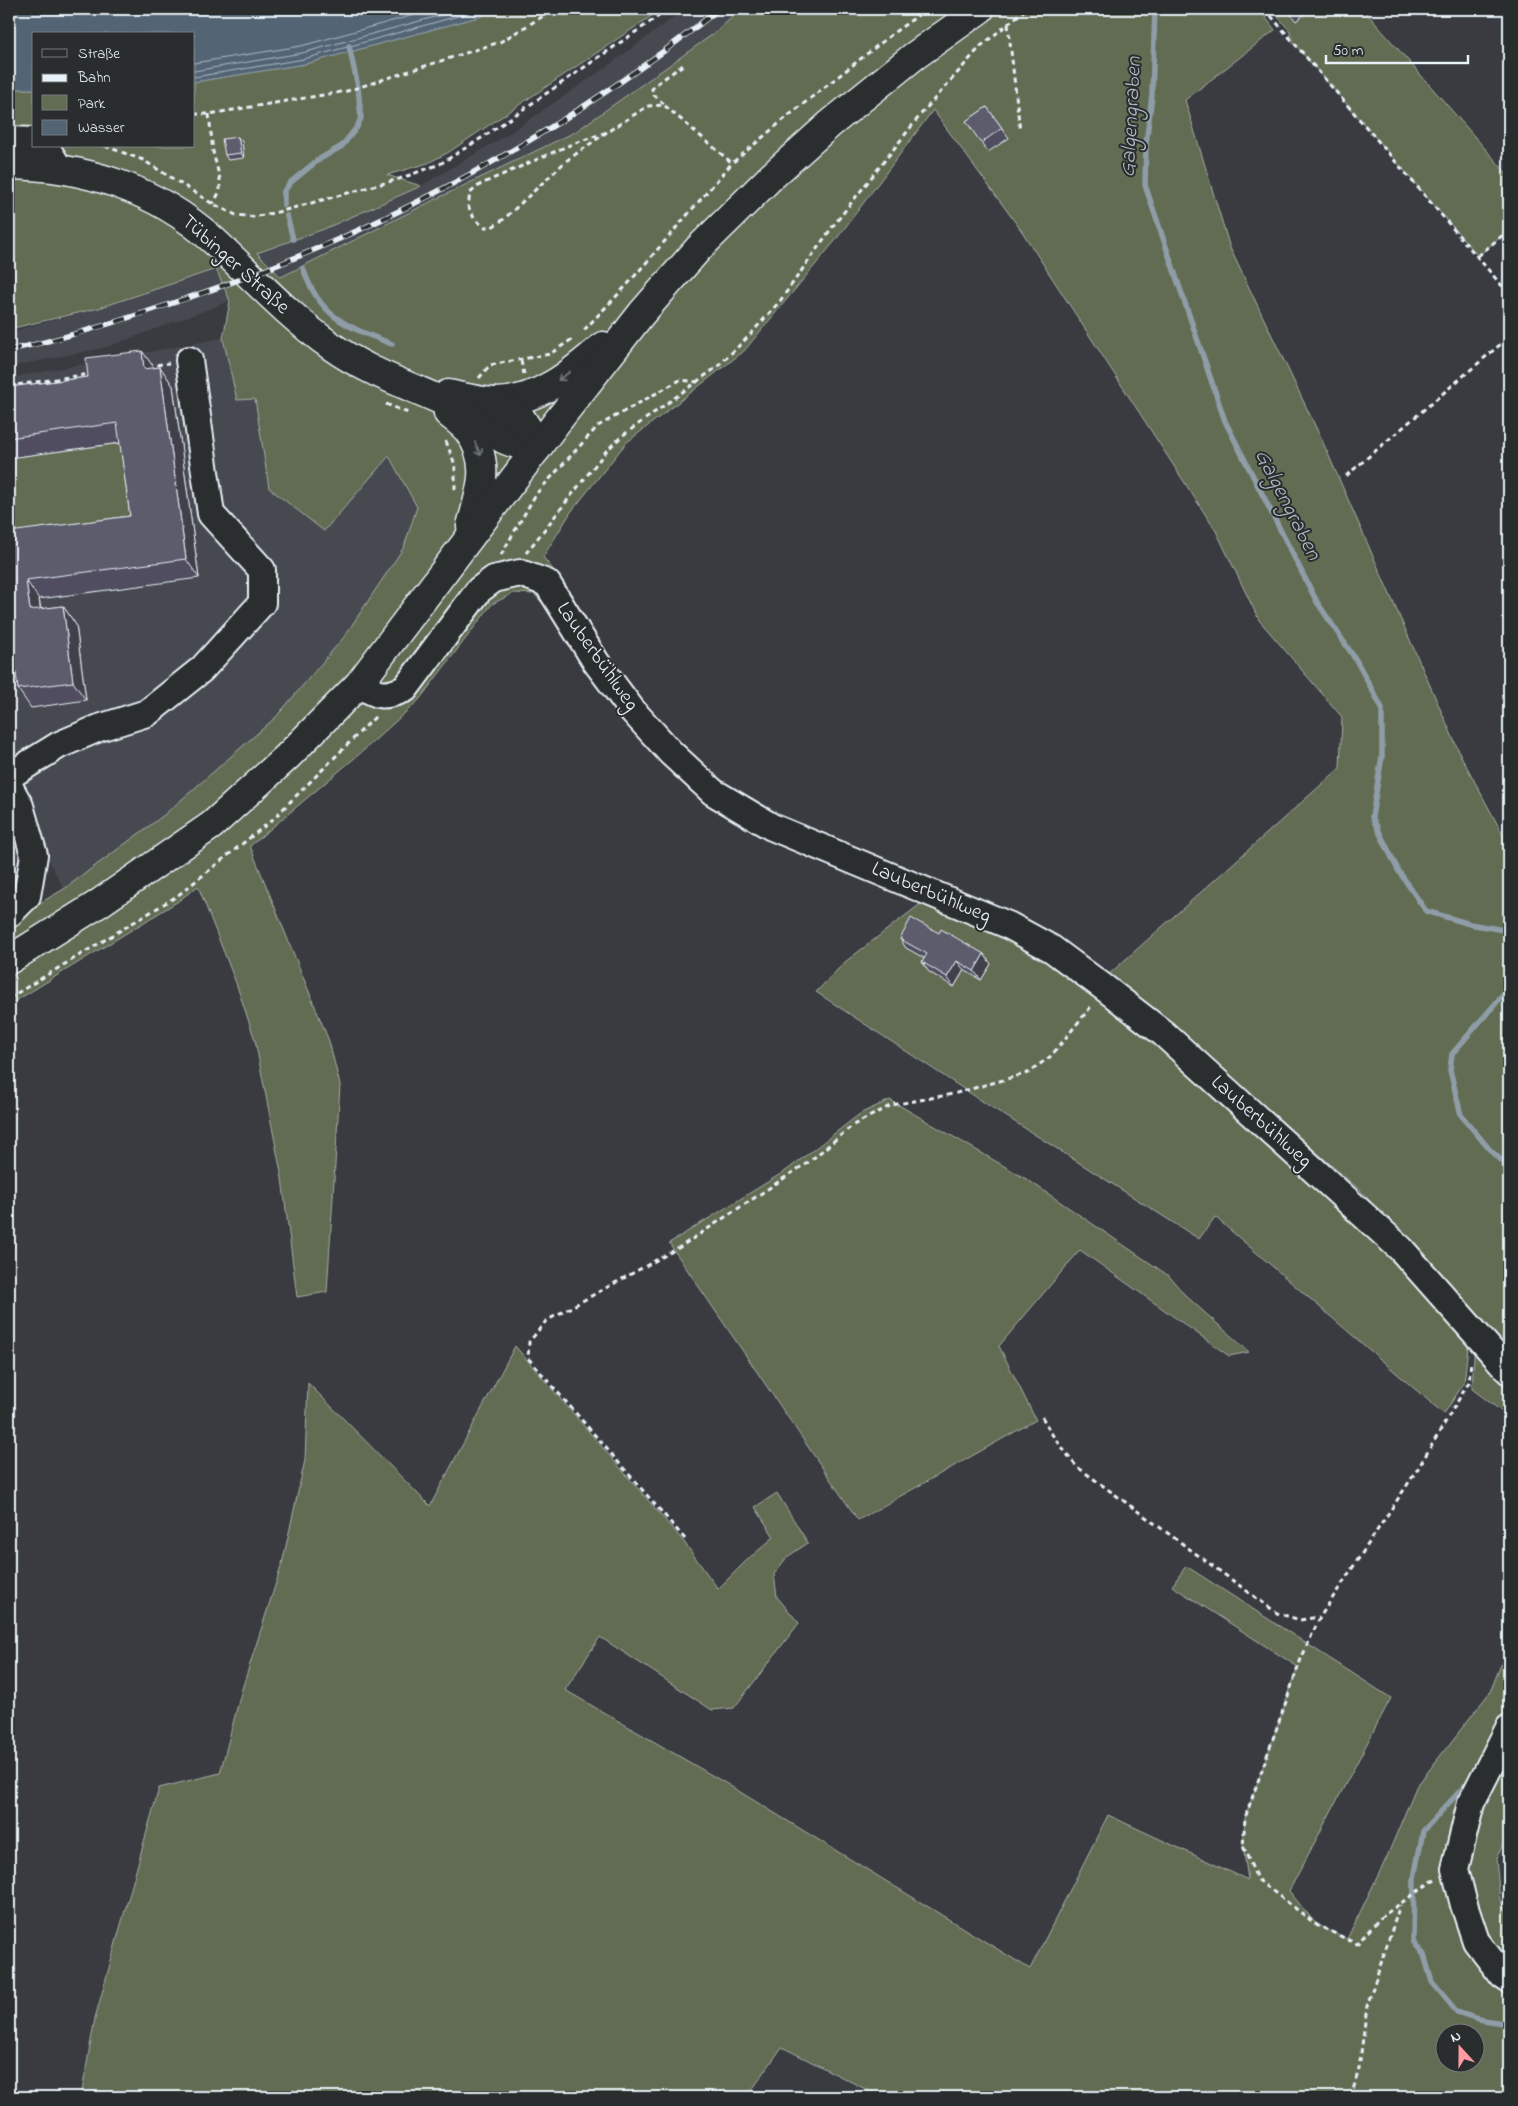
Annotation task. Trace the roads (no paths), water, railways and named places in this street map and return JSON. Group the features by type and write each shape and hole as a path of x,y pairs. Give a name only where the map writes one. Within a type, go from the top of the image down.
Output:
{"main road":[{"path":"9,960 98,904 212,825 288,757 358,684 468,537 642,313 699,248 771,177 830,124 913,57 980,9"},
{"name":"Tübinger Straße","path":"9,165 52,157 142,192 174,210 212,240 290,315 332,347 374,372 420,390 473,415 503,439 537,448"},
{"name":"Tübinger Straße","path":"420,390 480,400 511,401 549,387 593,355 642,313"},
{"path":"420,390 469,430 482,455 483,482 468,537"},
{"name":"Tübinger Straße","path":"480,400 521,418 537,448"}],"street":[{"path":"9,140 32,141"},
{"path":"9,776 59,745 99,728 148,713 202,669 262,603 262,570 211,514 189,360"},
{"name":"Lauberbühlweg","path":"358,684 378,695 389,695 405,689 479,590 494,579 520,573 547,583 596,662 632,710 671,754 713,792 772,828 1008,925 1052,949 1106,988 1164,1034 1402,1249 1509,1371"},
{"path":"9,786 20,806 34,855 27,896 9,914"},
{"path":"1509,1728 1471,1803 1455,1869 1476,1941 1503,1976 1509,1980"}],"water":[{"path":"9,9 493,9 482,16 305,64 195,82 195,32 32,32 32,89 9,89"}],"waterway":[{"name":"Galgengraben","path":"1155,9 1152,95 1146,144 1145,185 1225,421 1317,602 1356,660 1382,708 1382,756 1372,817 1398,870 1426,911 1470,924 1509,931"},
{"path":"284,205 284,191 291,182 318,160 342,146 357,127 361,118 358,87 349,46"},
{"path":"287,216 293,239"},
{"path":"303,268 317,298 326,309 361,332 392,344"},
{"name":"Galgengraben","path":"1509,990 1452,1054 1450,1070 1461,1115 1490,1150 1509,1167"},
{"name":"Galgengraben","path":"1471,1779 1423,1831 1414,1878 1413,1941 1424,1955 1432,1982 1457,2012 1478,2019 1509,2024"}],"railway":[{"path":"9,350 50,341 110,324 245,278 389,216 458,181 526,143 656,57 719,9"}]}
